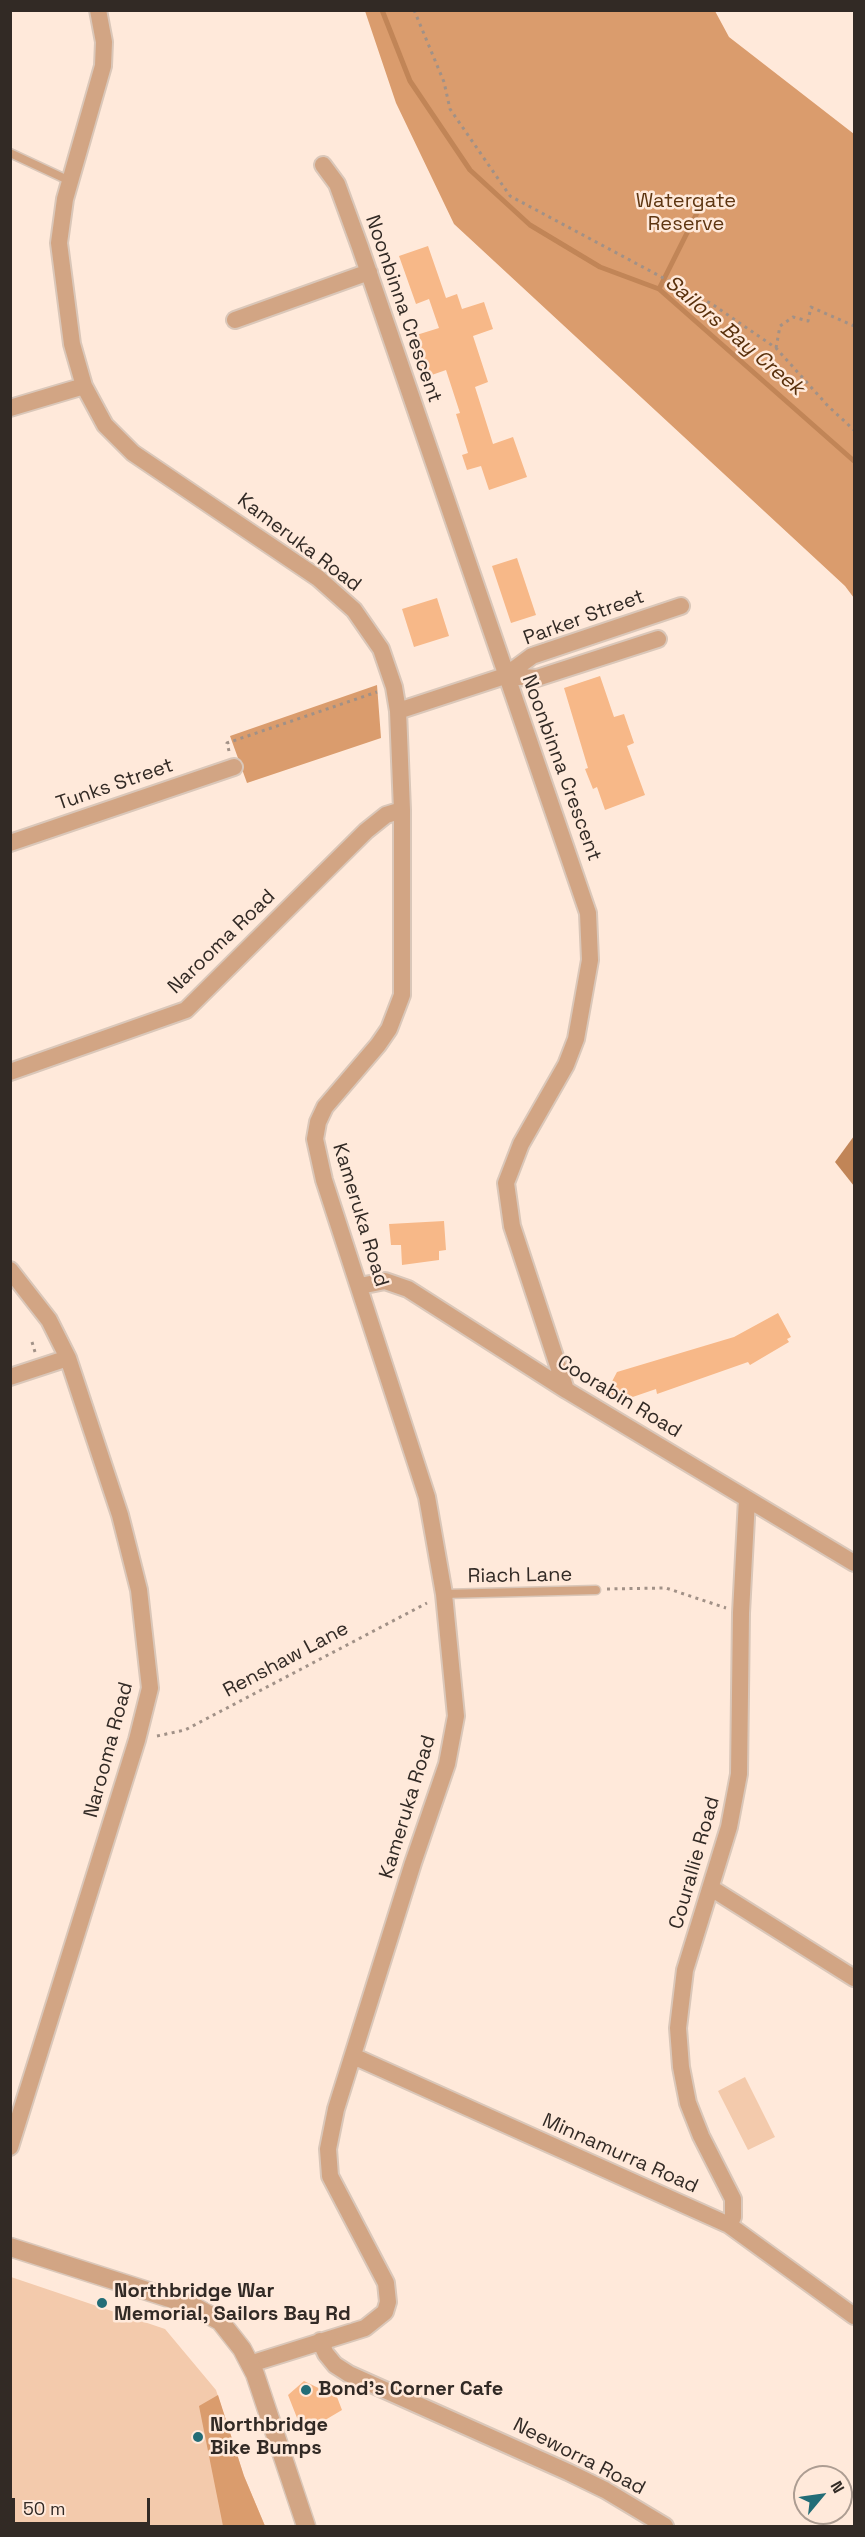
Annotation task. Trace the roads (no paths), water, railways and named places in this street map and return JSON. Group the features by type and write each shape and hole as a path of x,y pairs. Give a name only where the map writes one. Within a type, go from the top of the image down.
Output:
{"street":[{"name":"Kameruka Road","path":"98,10 104,42 103,66 61,221 60,255 72,344 84,386 105,425 133,453 318,578 354,610 381,649 394,687 398,711 402,810 402,995 384,1037 325,1107 318,1122 315,1139 324,1180 427,1497 444,1594 454,1690 453,1737 439,1790 413,1863 330,2132 328,2164 337,2191 386,2283 388,2302 385,2312 365,2328 250,2364"},
{"name":"Noonbinna Crescent","path":"323,165 337,184 369,272 505,676 582,889 588,914 590,960 576,1039 566,1065 521,1144 506,1183 512,1226 566,1390"},
{"path":"234,320 369,272"},
{"path":"10,408 84,386"},
{"name":"Parker Street","path":"398,711 505,676 532,656 681,606"},
{"name":"Parker Street","path":"505,676 537,678 658,639"},
{"name":"Tunks Street","path":"10,843 234,767"},
{"name":"Narooma Road","path":"10,1072 186,1010 366,831 386,815 402,810"},
{"name":"Narooma Road","path":"10,1270 49,1320 68,1358 120,1515 139,1590 150,1688 137,1740 10,2147"},
{"name":"Coorabin Road","path":"360,1286 385,1281 400,1284 566,1390 855,1563"},
{"path":"10,1377 68,1358"},
{"name":"Courallie Road","path":"729,2225 733,2217 733,2199 697,2127 688,2103 681,2067 678,2028 685,1971 729,1827 739,1774 741,1614 747,1499"},
{"path":"711,1888 855,1978"},
{"name":"Minnamurra Road","path":"353,2056 729,2225 855,2316"},
{"path":"10,2247 202,2310 226,2327 250,2364 306,2526"},
{"name":"Neeworra Road","path":"320,2341 326,2354 335,2365 349,2374 568,2472 665,2526"}],"lane":[{"path":"10,153 70,181"},
{"name":"Riach Lane","path":"444,1594 596,1590"}],"waterway":[{"name":"Sailors Bay Creek","path":"382,10 410,81 470,170 530,225 600,267 659,289 854,461"},
{"path":"659,289 698,211"}],"place":[{"name":"Northbridge War Memorial, Sailors Bay Rd","path":"102,2303"},
{"name":"Bond's Corner Cafe","path":"306,2390"},
{"name":"Northbridge Bike Bumps","path":"198,2437"}],"park label":[{"name":"Watergate Reserve","path":"686,214"}]}
